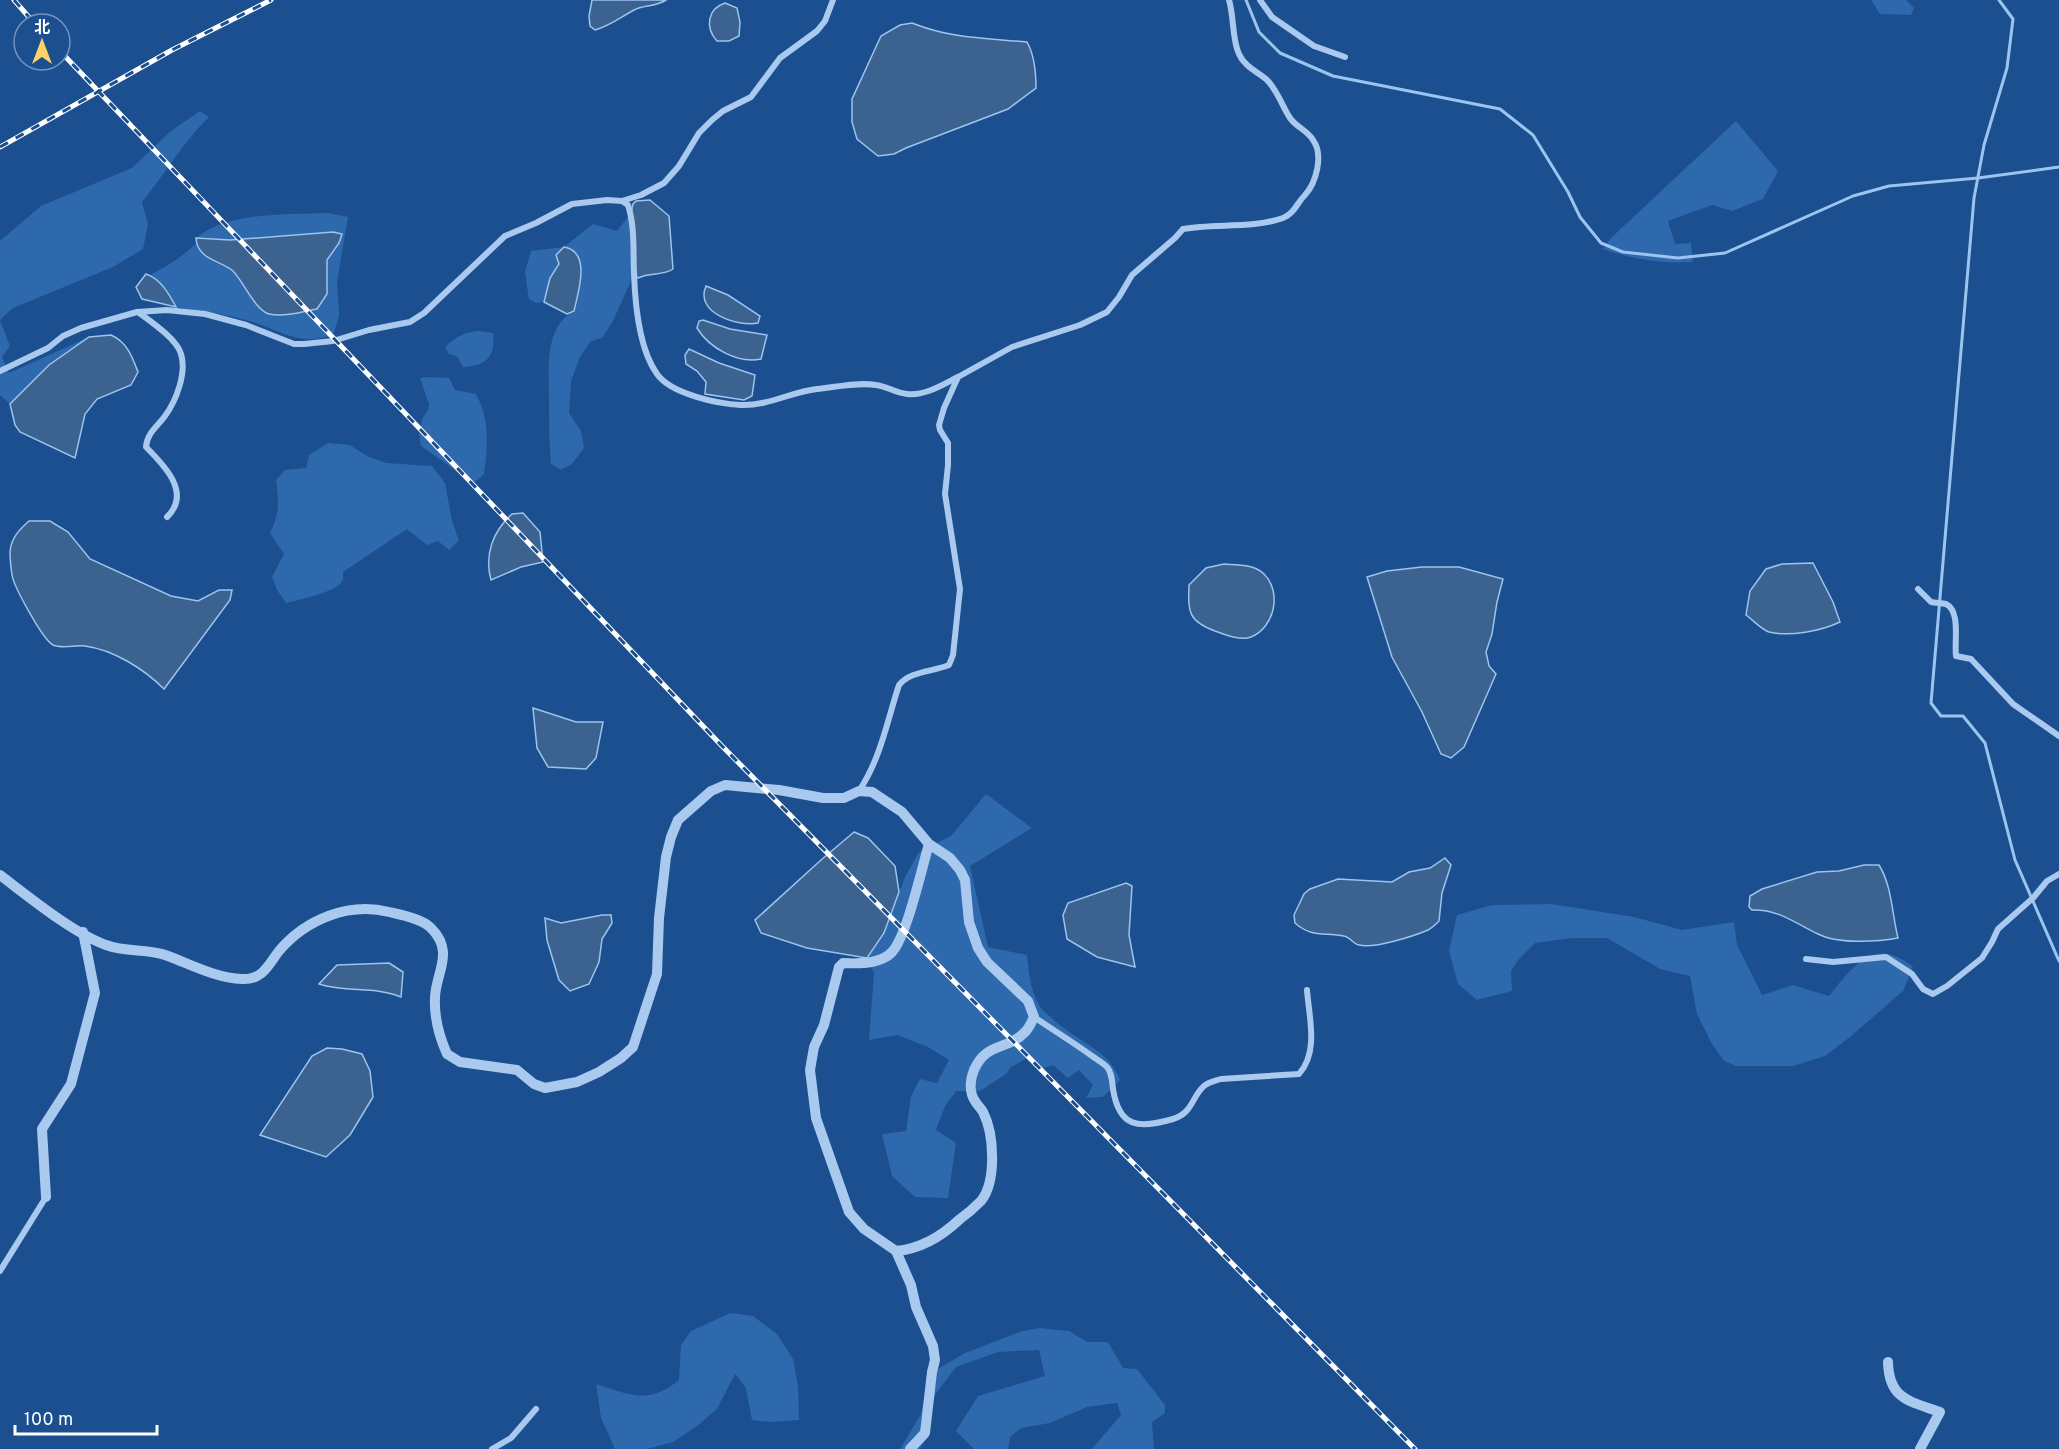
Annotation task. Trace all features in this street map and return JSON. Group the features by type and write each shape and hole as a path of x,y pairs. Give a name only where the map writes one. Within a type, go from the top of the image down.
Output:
{"street":[{"path":"0,371 48,348 63,336 81,328 137,312 167,310 205,314 246,325 294,344 333,341 369,330 410,322 424,313 505,236 572,204 607,200 622,201 664,183 672,176 691,145 712,120 723,111 751,97 780,58 817,31 825,21 833,0"},
{"path":"622,201 628,205 631,213 639,328 658,376 679,391 709,400 742,405 780,399 813,390 858,384 878,385 907,394 933,390 1012,347 1080,325 1107,312 1132,275 1183,229 1270,222 1293,213 1312,184 1318,153 1314,140 1293,122 1273,87 1247,66 1239,54 1230,0"},
{"path":"1260,0 1272,17 1314,46 1345,57"},
{"path":"137,312 166,335 181,354 182,374 174,400 165,416 150,434 146,447 165,466 177,487 178,499 174,511 167,517"},
{"path":"859,791 868,778 878,754 899,685 904,678 949,665 953,655 960,589 945,494 948,443 939,425 958,377"},
{"path":"1918,589 1931,602 1950,607 1956,619 1956,656 1971,659 2013,704 2059,736"},
{"path":"0,875 43,907 105,945 124,950 152,951 189,966 242,979 253,978 265,972 279,951 291,939 306,928 337,913 359,908 401,914 431,928 442,945 444,964 435,995 438,1027 447,1054 460,1062 517,1070 534,1084 545,1088 561,1086 599,1072 633,1047 657,974 659,918 666,858 678,820 711,790 725,785 779,790 823,798 844,798 859,791 872,792 902,812 928,844 950,858 966,880 969,922 978,948 987,962 1023,995 1034,1017 1107,1067 1112,1077 1119,1113 1127,1121 1138,1124 1156,1123 1177,1118 1187,1111 1202,1087 1221,1079 1299,1074 1307,1065 1311,1052 1307,990"},
{"path":"910,1449 925,1433 935,1360 933,1346 896,1251 864,1229 849,1212 816,1118 810,1070 814,1047 824,1025 839,967 843,963 879,960 892,952 902,933 928,844"},
{"path":"1806,959 1833,962 1886,957 1912,974 1923,989 1933,994 1947,986 1982,958 1998,929 2027,904 2047,881 2059,874"},
{"path":"0,1271 46,1197 42,1129 71,1084 95,993 83,932"},
{"path":"896,1251 916,1247 932,1240 948,1230 982,1199 990,1181 992,1162 989,1130 983,1111 974,1100 970,1087 974,1071 980,1060 994,1048 1023,1035 1034,1017"},
{"path":"1888,1362 1888,1378 1899,1395 1940,1412 1920,1449"},
{"path":"492,1449 511,1438 536,1409"}],"shaded area":[{"path":"592,0 666,0 634,10 611,24 595,30 590,26 589,16"},
{"path":"1871,0 1906,0 1914,8 1911,15 1880,14"},
{"path":"725,3 737,8 740,22 739,36 729,41 717,41 711,30 711,14"},
{"path":"912,23 955,35 1027,42 1033,59 1036,88 1008,109 894,154 878,156 857,139 852,122 852,99 881,36 900,25"},
{"path":"200,111 209,117 142,202 148,224 143,249 113,267 13,308 0,320 0,241 41,206 132,168 171,131"},
{"path":"1736,121 1778,171 1763,199 1732,211 1712,205 1668,221 1675,244 1691,243 1693,262 1647,260 1603,249 1611,238"},
{"path":"650,200 669,216 673,269 665,273 638,278 634,274 631,213 636,201"},
{"path":"328,213 348,217 337,282 339,316 333,335 321,338 299,338 238,318 176,307 166,289 150,275 169,265 196,243 206,256 231,269 261,309 269,314 292,314 327,294 327,260 339,243 341,234 333,232 230,240 196,238 209,229 241,219"},
{"path":"631,213 634,274 613,321 602,338 591,341 580,357 571,381 569,413 581,431 584,448 572,464 561,470 551,464 549,362 557,327 574,311 559,264 550,278 544,302 536,303 529,299 525,272 531,251 564,247 593,224 617,231"},
{"path":"333,232 342,234 339,243 327,260 327,294 317,309 281,315 269,314 259,307 233,271 201,251 196,238 230,240"},
{"path":"564,247 573,250 581,264 580,284 574,311 567,314 544,302 550,278 559,264 556,255"},
{"path":"146,274 160,283 176,307 142,299 136,287"},
{"path":"706,286 728,295 760,316 758,323 740,323 712,311 706,304 704,296"},
{"path":"0,320 10,346 2,357 9,373 89,337 49,365 10,404 0,395"},
{"path":"703,320 730,329 767,335 761,359 734,357 716,348 697,328 699,321"},
{"path":"479,331 493,333 491,354 488,359 478,365 463,367 457,356 449,354 445,347 461,336"},
{"path":"111,335 125,346 138,372 131,385 97,399 85,414 75,458 20,432 15,425 10,404 49,365 89,337"},
{"path":"689,349 719,363 755,375 752,396 744,400 705,394 706,382 697,371 686,364 685,355"},
{"path":"420,378 449,378 455,390 476,394 481,403 487,433 486,453 484,474 475,482 421,446 419,434 422,419 429,404"},
{"path":"328,443 350,445 367,456 386,463 432,466 445,483 452,521 459,541 449,550 438,541 427,545 407,529 343,572 343,581 338,586 286,603 272,577 284,554 270,533 278,507 276,480 285,470 306,468 309,455"},
{"path":"523,513 540,532 543,562 521,567 491,580 489,562 495,536 512,514"},
{"path":"29,521 50,521 68,532 90,559 171,596 198,601 219,590 232,590 230,600 164,689 147,674 117,656 96,648 57,646 48,641 30,613 12,575 10,552 12,543"},
{"path":"1813,563 1833,602 1840,622 1824,628 1786,634 1766,631 1746,615 1750,591 1766,569 1782,564"},
{"path":"1224,564 1255,568 1270,581 1274,599 1270,617 1266,625 1251,637 1229,636 1206,627 1195,619 1190,609 1189,585 1206,568"},
{"path":"1422,567 1459,567 1503,579 1486,652 1489,666 1496,674 1464,747 1451,758 1441,754 1422,712 1392,657 1367,577 1387,571"},
{"path":"533,708 576,722 603,722 596,758 586,769 548,767 537,748"},
{"path":"986,794 1032,828 970,866 988,947 1027,955 1032,987 1040,1007 1061,1026 1108,1060 1120,1080 1103,1097 1086,1098 1093,1085 1079,1070 1068,1078 1053,1065 1040,1069 1031,1056 1011,1067 1006,1074 980,1091 956,1091 945,1106 936,1130 956,1143 948,1198 915,1197 892,1176 882,1134 906,1131 911,1096 920,1079 937,1083 949,1060 928,1047 897,1035 869,1040 874,973 867,958 884,933 905,877 919,852 951,836"},
{"path":"854,832 868,838 895,866 899,892 884,933 867,958 807,948 761,933 755,920"},
{"path":"1445,858 1451,865 1442,893 1439,921 1428,930 1394,941 1366,946 1357,944 1344,936 1313,933 1295,923 1294,915 1304,894 1310,889 1338,879 1392,882 1409,872 1430,868"},
{"path":"1864,865 1879,865 1883,873 1898,938 1868,941 1835,939 1818,934 1778,914 1752,910 1749,907 1750,896 1762,889 1817,872 1839,871"},
{"path":"1126,883 1132,886 1129,935 1135,967 1097,957 1067,939 1063,915 1068,903"},
{"path":"1551,904 1634,917 1682,930 1734,922 1737,945 1762,995 1793,985 1829,996 1856,965 1876,954 1887,954 1899,958 1913,967 1903,991 1825,1056 1793,1066 1736,1066 1724,1061 1712,1044 1697,1014 1690,976 1660,969 1607,938 1572,938 1535,943 1511,971 1512,991 1477,1000 1458,984 1449,951 1457,915 1492,905"},
{"path":"611,915 612,923 602,939 599,962 589,984 570,991 559,980 547,940 545,918 561,923"},
{"path":"389,963 403,972 401,997 381,992 319,984 337,965"},
{"path":"327,1048 362,1054 370,1071 373,1097 350,1135 326,1157 260,1135 312,1056"},
{"path":"730,1313 753,1316 777,1334 793,1359 798,1386 799,1420 772,1422 752,1420 746,1388 735,1374 717,1409 673,1442 647,1449 615,1449 601,1418 596,1384 639,1396 658,1393 668,1388 679,1380 681,1345 691,1331"},
{"path":"1039,1328 1069,1331 1087,1342 1108,1342 1123,1368 1137,1369 1165,1405 1165,1413 1152,1422 1154,1449 1092,1449 1121,1415 1117,1403 1087,1407 1050,1423 1021,1428 1010,1437 1008,1449 974,1449 956,1431 978,1396 1045,1376 1039,1350 998,1352 956,1367 935,1395 930,1433 920,1449 900,1449 921,1414 929,1374 965,1353 1020,1332"}],"waterway":[{"path":"1246,0 1259,32 1280,53 1333,76 1500,109 1533,135 1568,192 1580,217 1601,243 1623,252 1678,258 1725,253 1853,196 1889,186 1978,178 2059,167"},
{"path":"1999,0 2013,19 2007,68 1984,145 1974,198 1931,703 1941,716 1963,716 1985,743 2015,860 2059,961"}],"railway":[{"path":"14,0 24,12"},
{"path":"0,147 172,50 271,0"},
{"path":"72,64 721,745 1415,1449"}]}
